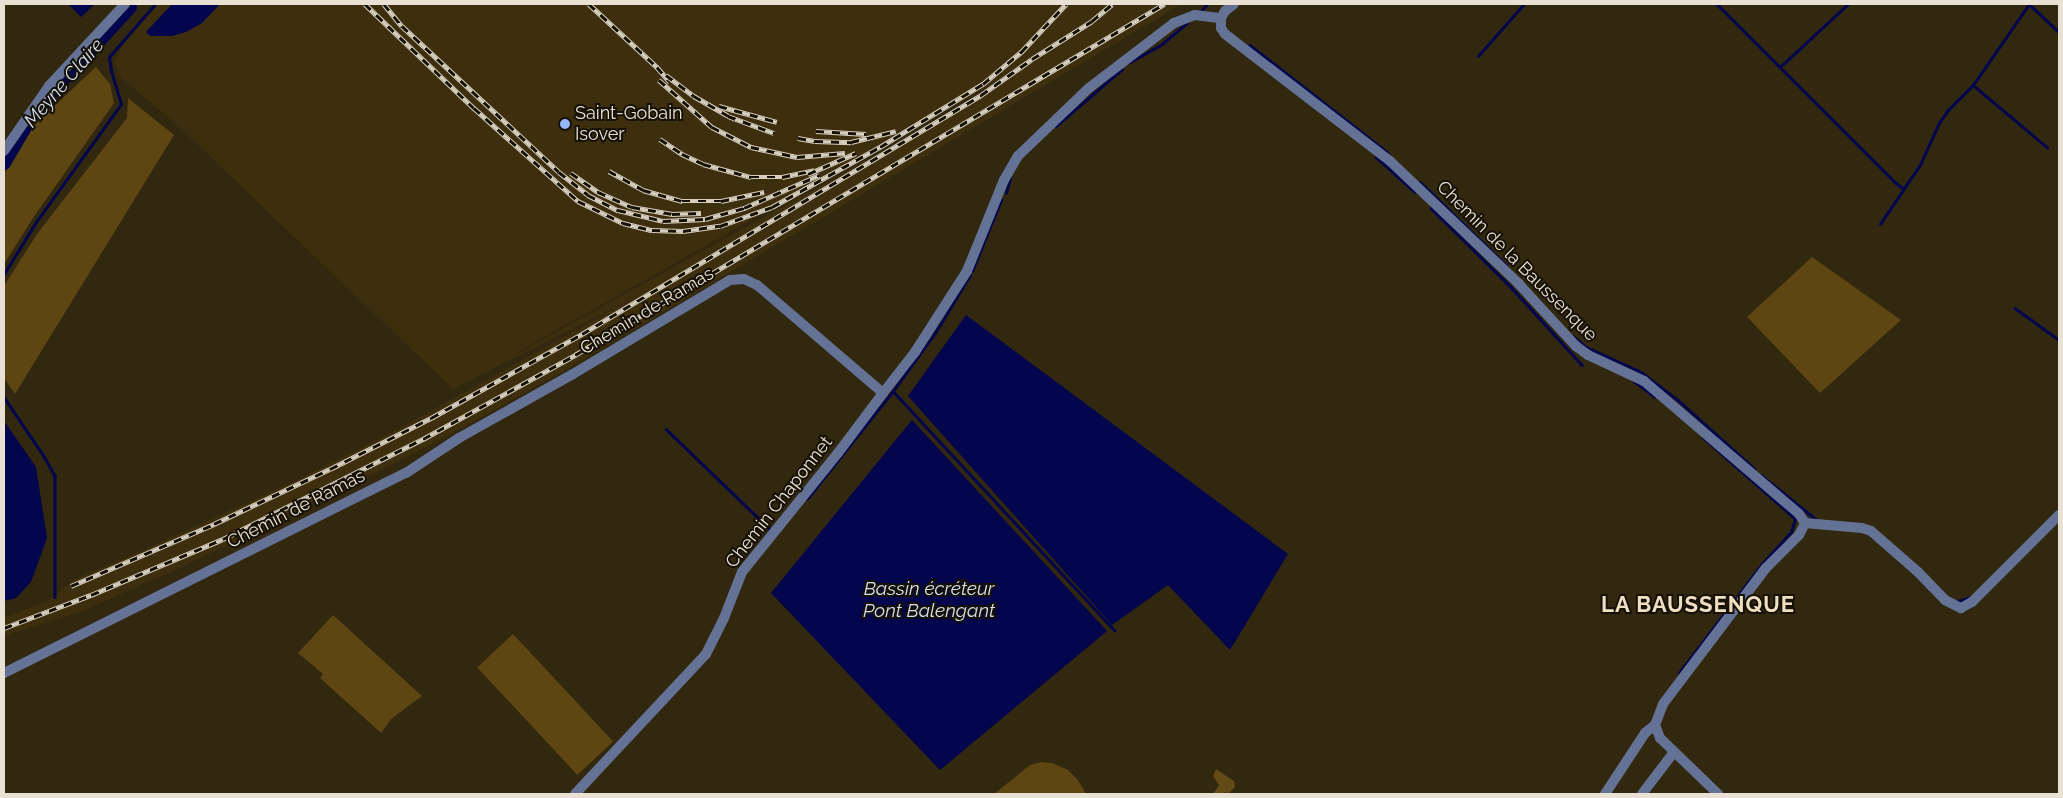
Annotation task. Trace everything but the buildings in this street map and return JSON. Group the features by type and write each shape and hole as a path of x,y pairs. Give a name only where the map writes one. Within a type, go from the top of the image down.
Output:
{"street":[{"path":"4,151 49,86 125,4"},
{"path":"883,393 915,352 967,271 1004,180 1018,156 1089,88 1174,23 1195,15 1221,18 1224,11 1234,4"},
{"name":"Chemin de la Baussenque","path":"1221,18 1221,28 1225,34 1396,167 1518,282 1576,346 1588,355 1644,381 1799,514 1805,523"},
{"name":"Chemin de Ramas","path":"4,673 406,473 459,438 573,374 730,280 744,279 757,285 883,393"},
{"name":"Chemin Chaponnet","path":"574,794 706,654 724,618 742,572 838,453 883,393"},
{"path":"1605,794 1645,733 1655,725 1663,704 1766,568 1799,535 1805,523 1862,528 1871,531 1945,600 1961,608 1972,602 2059,514"},
{"path":"1655,725 1660,738 1718,794"},
{"path":"1642,794 1674,752"}],"shaded area":[{"path":"159,4 1182,4 564,371 455,432 362,480 176,570 80,612 4,636 4,617 46,602 75,579 297,480 400,428 632,299 453,389 173,121 122,79 114,62 125,42","holes":["1080,34 887,149 518,353"]},
{"path":"96,67 110,84 114,103 33,218 4,264 4,174 35,124"},
{"path":"128,98 174,135 15,394 4,378 4,286 37,234 127,118"},
{"path":"1812,257 1901,320 1820,393 1747,317"},
{"path":"333,615 422,696 391,719 381,733 320,678 323,674 298,653"},
{"path":"513,634 613,742 577,775 477,667"},
{"path":"1041,762 1052,763 1068,770 1078,780 1086,794 994,794 1030,765"},
{"path":"1216,769 1234,781 1235,787 1228,794 1225,792 1223,794 1213,794 1219,785 1213,776"}],"water":[{"path":"68,4 95,4 81,17"},
{"path":"172,4 220,4 202,23 186,32 172,36 150,36 146,32"},
{"path":"966,315 1288,554 1230,650 1168,585 1112,625 908,396"},
{"name":"Bassin écréteur Pont Balengant","path":"912,420 1107,631 940,770 771,593"},
{"path":"4,421 36,467 47,538 31,582 16,598 4,601"}],"waterway":[{"path":"4,274 36,222 121,104 111,71 109,57 155,4"},
{"path":"1202,10 1207,4"},
{"path":"1478,56 1524,4"},
{"path":"1717,4 1904,189"},
{"path":"1780,67 1848,4"},
{"path":"2029,4 2059,32"},
{"path":"1880,224 1920,165 1939,123 1948,110 1973,85 2029,4"},
{"name":"Meyne Claire","path":"40,105 130,7"},
{"path":"1130,62 1162,44 1187,23"},
{"path":"1250,45 1388,153"},
{"path":"1056,126 1122,69"},
{"path":"1973,85 2047,147"},
{"name":"Meyne Claire","path":"4,163 25,127"},
{"path":"1376,157 1415,192"},
{"path":"1006,193 1010,178"},
{"path":"1420,182 1506,265"},
{"path":"972,271 1001,200"},
{"path":"1431,208 1512,288 1582,365"},
{"path":"807,499 893,391 935,333 970,275"},
{"path":"2015,308 2059,340"},
{"path":"1573,336 1586,347 1641,372 1678,400 1755,469"},
{"path":"1634,381 1655,397"},
{"path":"893,391 1114,630"},
{"path":"4,397 44,456 55,476 55,597"},
{"path":"666,429 771,530"},
{"path":"1679,673 1762,564 1791,532 1795,519 1703,438"},
{"path":"1761,475 1817,520"},
{"path":"1958,601 1971,597"}],"railway":[{"path":"365,4 474,108 578,201 623,223 652,230 683,231 720,226 772,207 880,147 983,84 1021,52 1066,4"},
{"path":"384,4 402,26 559,172 588,195 618,210 663,221 705,219 744,208 819,175"},
{"path":"589,4 657,67 670,82"},
{"path":"71,586 214,524 330,469 431,418 582,334 981,95 1032,59 1092,21 1112,4"},
{"path":"4,628 91,595 223,539 423,439 575,355 1164,4"},
{"path":"666,75 694,96 728,116 774,133"},
{"path":"659,80 712,127 751,147 797,157 845,153"},
{"path":"719,106 777,122"},
{"path":"816,131 866,134"},
{"path":"798,138 815,141 851,142 896,131"},
{"path":"660,139 682,154 703,164 751,177 782,177 814,170"},
{"path":"808,174 856,153"},
{"path":"609,171 643,190 682,201 721,201 764,192"},
{"path":"571,173 598,192 632,207 672,214 701,213"}],"place":[{"name":"Saint-Gobain Isover","path":"565,124"}],"district":[{"name":"LA BAUSSENQUE","path":"1698,605"}]}
